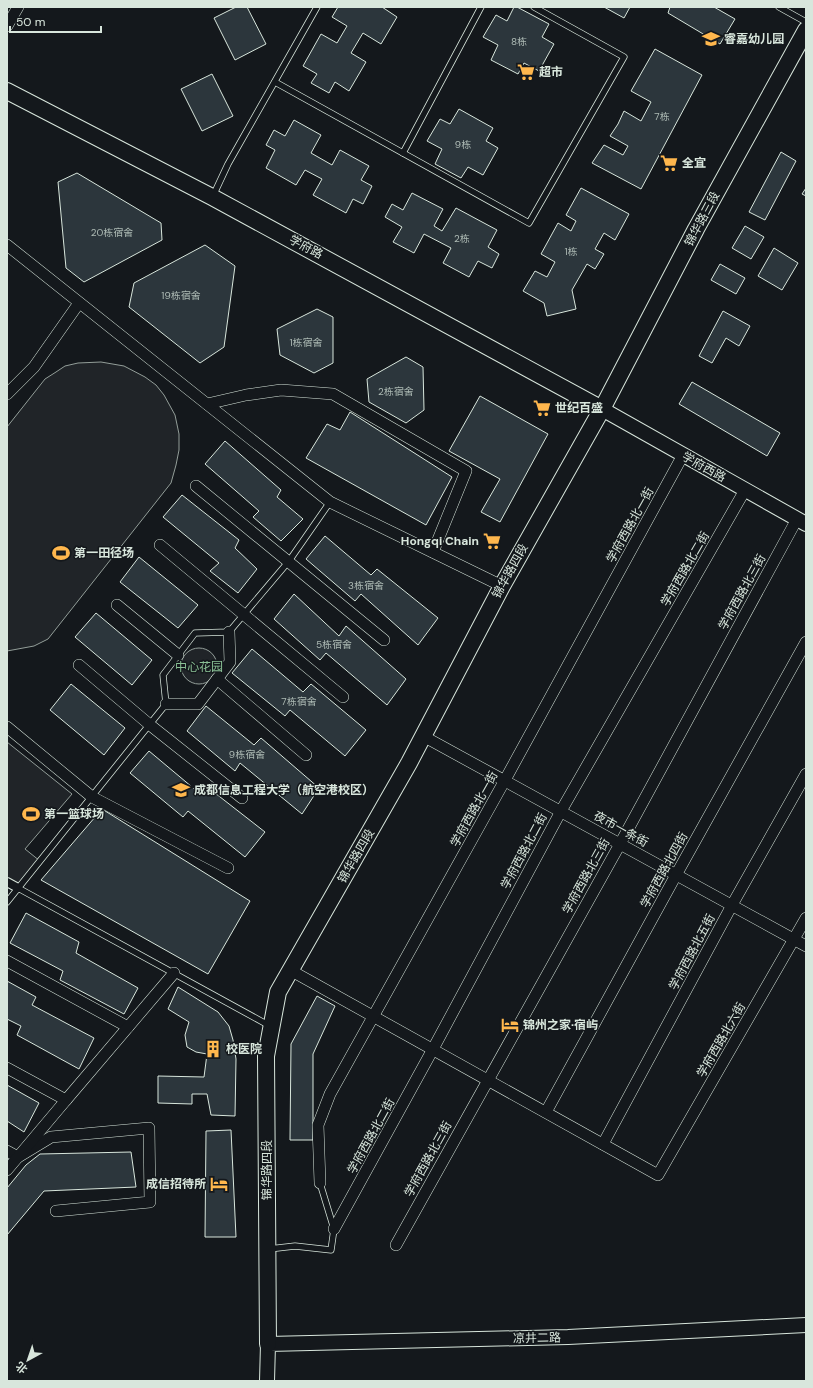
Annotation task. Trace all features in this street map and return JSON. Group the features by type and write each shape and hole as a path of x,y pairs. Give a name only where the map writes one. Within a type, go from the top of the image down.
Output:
{"main road":[{"name":"锦华路三段","path":"602,410 696,229 806,30"},
{"name":"学府路","path":"7,91 212,197 602,410"},
{"name":"锦华路四段","path":"268,1344 266,1056 278,992 423,736 502,586 602,410"}],"street":[{"path":"7,26 18,7"},
{"path":"7,245 330,502 502,586"},
{"path":"7,394 34,367 79,303"},
{"path":"207,404 246,395 281,390 333,394 466,471 433,552"},
{"name":"学府西路","path":"602,410 801,522"},
{"name":"学府西路北一街","path":"320,1183 318,1125 330,1094 505,780 683,455"},
{"path":"196,486 384,640"},
{"name":"学府西路北二街","path":"334,1229 433,1050 561,811 745,490"},
{"name":"学府西路北三街","path":"396,1245 801,522"},
{"path":"160,545 343,697"},
{"path":"117,605 178,655"},
{"path":"166,704 198,704 230,662 229,632"},
{"name":"学府西路北四街","path":"546,1112 806,642"},
{"path":"79,665 150,725 242,798"},
{"path":"217,679 306,755"},
{"path":"7,727 92,797 228,868"},
{"name":"夜市一条街","path":"423,736 806,946"},
{"name":"学府西路北五街","path":"603,1144 732,905 806,774"},
{"path":"7,882 18,888"},
{"name":"学府西路北六街","path":"603,1144 658,1175 806,918"},
{"path":"7,961 128,1027"},
{"path":"290,970 603,1144"},
{"path":"7,1170 174,973"},
{"path":"7,1068 66,1100"},
{"path":"18,1157 51,1137 149,1128 150,1202 56,1212"},
{"path":"7,1151 18,1157"},
{"name":"凉井二路","path":"268,1344 568,1337 806,1324"},
{"path":"267,1381 268,1344"}],"lane":[{"path":"212,197 228,164 317,7"},
{"path":"404,153 481,7"},
{"path":"275,82 529,223 624,57 534,7"},
{"path":"779,7 806,22"},
{"path":"7,902 166,704 163,675 195,633 229,632 288,561 330,502"},
{"path":"18,888 271,1027"},
{"path":"267,1249 295,1246 331,1250 334,1229 320,1183"}],"green space":[{"name":"第一田径场","path":"101,362 124,366 145,377 156,385 164,395 175,415 179,434 179,450 171,483 48,639 34,646 7,651 7,427 45,379 65,366 78,363"},
{"name":"中心花园","path":"203,648 212,653 216,659 216,673 212,679 203,684 195,684 186,679 182,673 181,662 186,653 192,649"},
{"name":"第一篮球场","path":"7,742 72,794 25,849 40,861 18,888 7,882"}],"building":[{"path":"236,7 247,7 266,44 235,60 214,18"},
{"path":"338,7 382,7 397,17 381,44 363,33 351,53 366,62 349,91 335,82 329,93 311,83 317,74 303,66 321,34 337,43 347,26 332,17"},
{"path":"514,7 517,7 549,24 542,37 554,44 539,71 524,63 518,74 491,60 498,45 483,37 496,15 507,21"},
{"path":"604,7 630,7 624,18"},
{"path":"670,7 714,7 735,19 720,44 668,13"},
{"path":"655,49 702,75 641,189 592,163 604,145 623,155 628,146 610,136 624,111 641,121 651,102 631,91"},
{"path":"212,74 233,116 202,131 181,89"},
{"path":"459,109 493,128 486,141 498,148 483,175 468,167 461,178 435,164 442,149 427,141 440,119 450,124"},
{"path":"294,120 321,135 311,153 332,165 340,150 369,166 361,180 372,186 363,204 353,199 346,213 313,195 322,179 305,170 296,185 266,168 275,150 266,145 274,130 285,136"},
{"path":"781,152 796,161 765,220 749,212"},
{"path":"77,173 161,223 162,240 84,282 66,268 58,182"},
{"path":"581,188 629,214 615,240 604,233 595,249 604,254 595,269 587,264 572,290 576,309 547,316 544,303 523,291 535,271 547,277 555,262 541,254 558,223 571,231 576,221 566,215"},
{"path":"806,188 806,196 802,194"},
{"path":"412,193 443,209 434,226 442,231 456,208 497,230 488,247 499,254 492,268 478,261 469,277 443,263 451,248 424,234 414,253 393,242 402,227 385,217 392,204 403,210"},
{"path":"745,226 764,237 751,259 732,248"},
{"path":"205,245 235,266 224,347 200,363 129,307 134,283"},
{"path":"774,248 798,263 782,290 758,276"},
{"path":"720,264 745,278 736,294 711,280"},
{"path":"317,309 333,317 333,363 314,373 280,355 277,329"},
{"path":"723,311 750,326 739,346 726,338 712,363 699,356"},
{"path":"406,357 423,367 424,410 406,423 369,402 367,379"},
{"path":"692,382 780,433 767,456 679,404"},
{"path":"480,396 548,434 500,522 481,512 500,479 449,451"},
{"path":"350,412 452,477 426,525 306,458 327,424 340,430"},
{"path":"225,441 281,490 277,497 303,519 281,541 253,517 259,511 205,464"},
{"path":"182,495 239,540 235,548 257,569 238,593 210,571 219,563 163,517"},
{"path":"325,536 371,575 377,569 438,618 418,645 361,594 355,601 306,559"},
{"path":"139,557 198,605 178,628 120,582"},
{"path":"294,594 339,636 346,626 406,679 387,705 326,653 320,660 274,619"},
{"path":"96,613 152,660 132,685 75,637"},
{"path":"252,649 303,692 311,684 366,730 345,756 290,710 285,716 232,673"},
{"path":"71,684 125,728 104,755 50,710"},
{"path":"206,706 254,745 261,738 319,788 302,814 240,763 235,771 187,731"},
{"path":"149,751 198,792 206,786 265,832 245,857 188,811 183,817 130,773"},
{"path":"102,809 250,901 208,974 41,880"},
{"path":"26,913 79,942 76,953 138,988 124,1014 60,980 63,971 10,943"},
{"path":"7,981 36,997 32,1005 94,1038 79,1069 17,1035 21,1026 7,1019"},
{"name":"校医院","path":"178,987 218,1012 229,1026 236,1059 235,1116 211,1115 207,1094 192,1094 192,1104 158,1103 158,1076 204,1077 207,1054 196,1052 187,1047 185,1035 189,1022 168,1009"},
{"path":"317,996 335,1006 313,1054 313,1140 290,1140 291,1044"},
{"path":"7,1085 39,1103 24,1132 7,1121"},
{"name":"成信招待所","path":"231,1130 236,1237 205,1237 206,1131"},
{"path":"131,1152 136,1187 44,1191 7,1235 7,1188 26,1165 40,1154"}],"place":[{"name":"睿嘉幼儿园","path":"711,39"},
{"name":"超市","path":"526,72"},
{"name":"全宜","path":"669,163"},
{"name":"世纪百盛","path":"542,408"},
{"name":"Hongqi Chain","path":"492,541"},
{"name":"第一田径场","path":"61,553"},
{"name":"成都信息工程大学（航空港校区）","path":"181,790"},
{"name":"第一篮球场","path":"31,814"},
{"name":"锦州之家·宿屿","path":"510,1025"},
{"name":"校医院","path":"213,1049"},
{"name":"成信招待所","path":"219,1184"}]}
